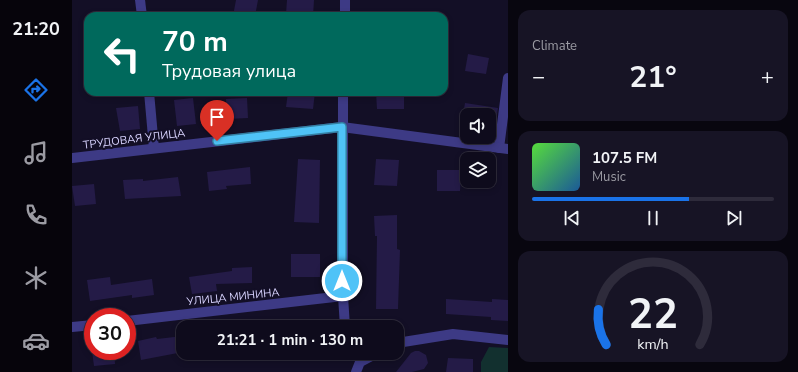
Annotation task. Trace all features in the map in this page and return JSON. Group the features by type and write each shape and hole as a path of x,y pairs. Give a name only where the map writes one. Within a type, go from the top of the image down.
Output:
{"street":[{"path":"140,0 142,12"},
{"path":"345,0 345,12"},
{"path":"503,149 508,78"},
{"path":"149,96 154,148"},
{"path":"343,96 342,296 344,320"},
{"name":"ТРУДОВАЯ УЛИЦА","path":"72,158 342,127 503,149"},
{"name":"УЛИЦА МИНИНА","path":"136,320 342,296"},
{"path":"72,327 84,326"},
{"path":"404,342 453,334 508,340"}],"green space":[{"path":"489,347 508,348 508,372 481,372 481,362"}],"building":[{"path":"236,0 258,0 256,12 234,12"},
{"path":"287,0 314,0 313,12 286,12"},
{"path":"468,54 489,58 486,74 465,71"},
{"path":"287,96 315,96 313,109 286,107"},
{"path":"376,96 404,96 404,109 377,109"},
{"path":"193,98 196,124 177,126 174,100"},
{"path":"247,98 248,118 227,119 226,99"},
{"path":"465,103 498,108 496,115 496,108 464,108"},
{"path":"138,106 140,129 120,131 116,108"},
{"path":"298,159 320,160 319,223 294,222"},
{"path":"376,159 399,160 397,186 374,185"},
{"path":"250,167 251,184 226,186 227,189 209,191 207,172"},
{"path":"437,170 460,170 460,191 437,191"},
{"path":"178,177 181,196 125,199 123,180 143,179 143,181"},
{"path":"94,184 96,204 75,206 72,186"},
{"path":"397,215 397,249 400,250 398,309 376,309 377,236 375,236 374,216"},
{"path":"291,254 320,254 320,277 291,277"},
{"path":"252,267 252,283 216,284 217,291 192,294 189,277 232,271 232,268"},
{"path":"110,277 111,285 152,279 154,295 132,298 132,295 90,301 87,280"},
{"path":"446,299 492,302 492,299 508,300 508,321 491,320 491,317 446,314"},
{"path":"156,337 157,339 176,337 176,353 141,360 138,341"},
{"path":"419,351 426,355 428,363 424,369 412,372 396,372 411,353"},
{"path":"448,358 473,359 473,372 446,372"},
{"path":"93,360 115,360 115,364 94,366"}],"route":[{"path":"217,141 342,127 342,281"}]}
